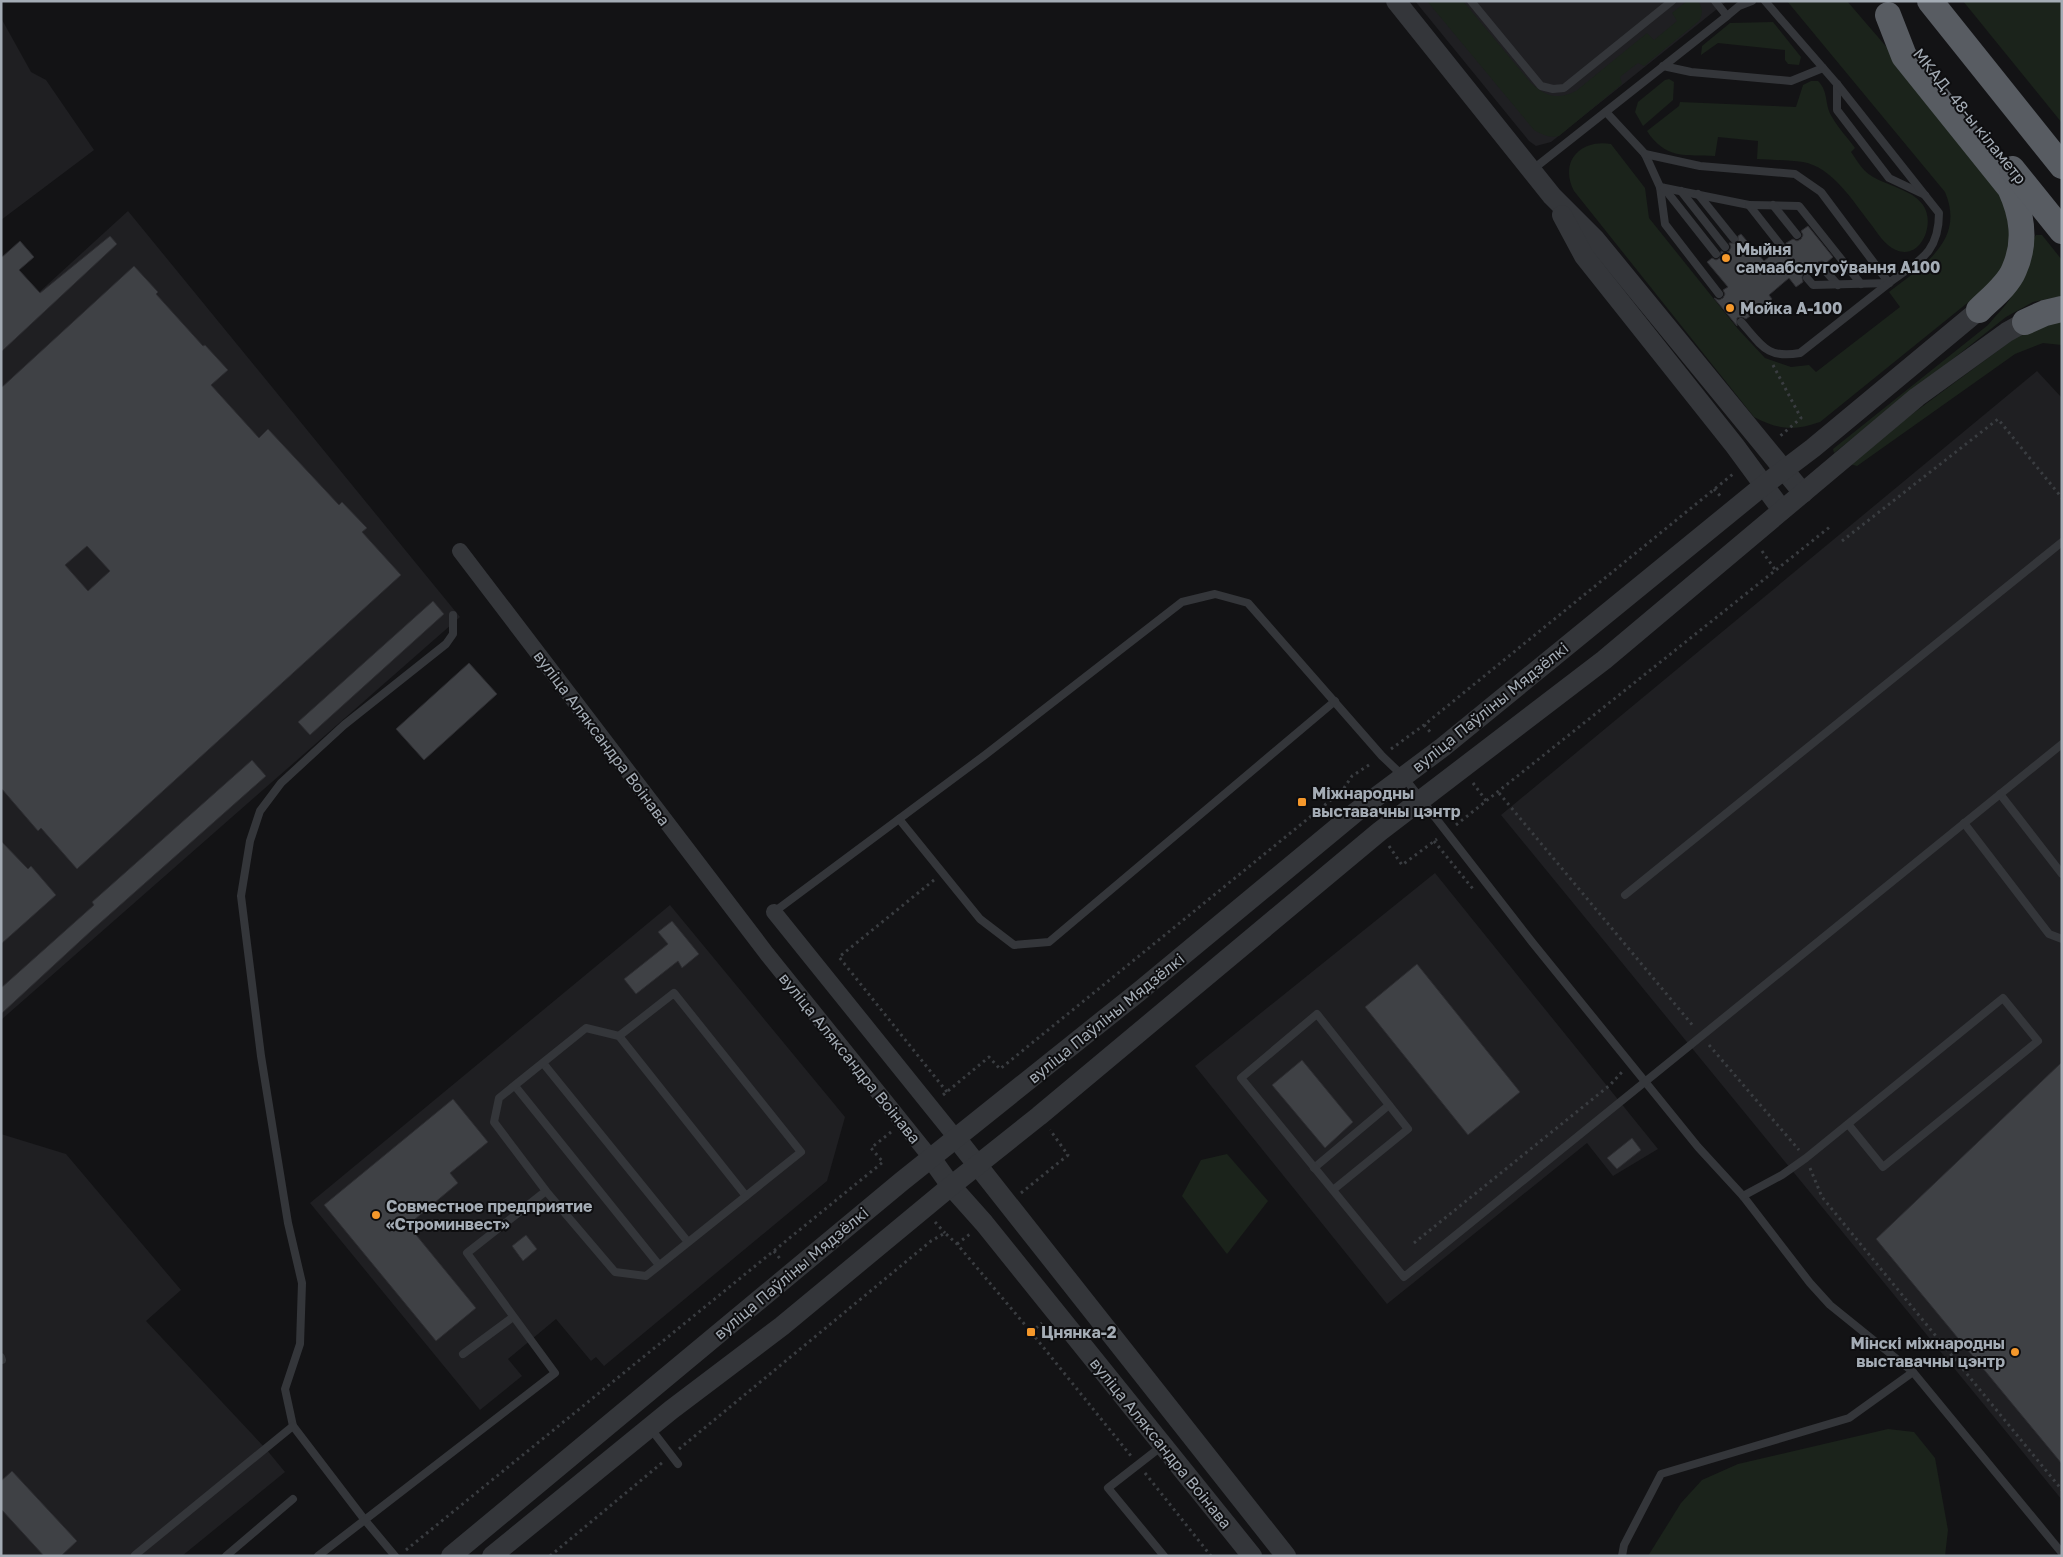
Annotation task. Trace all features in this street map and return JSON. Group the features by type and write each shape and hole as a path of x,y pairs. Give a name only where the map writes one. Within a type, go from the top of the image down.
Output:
{"highway":[{"path":"1930,1 2062,166"},
{"path":"1883,8 1904,56 2010,188 2019,207 2022,226 2014,270 2005,283 1979,310"},
{"name":"МКАД, 48-ы кіламетр","path":"1883,8 2062,231"},
{"path":"2025,322 2062,308"}],"street":[{"path":"1396,1 1552,196 1596,239 1803,493"},
{"path":"1552,196 1584,256 1747,462 1782,510"},
{"name":"вуліца Паўліны Мядзёлкі","path":"451,1556 931,1158 1141,990 1356,812 1443,747 1764,485 1814,448 1979,310"},
{"name":"вуліца Паўліны Мядзёлкі","path":"492,1556 650,1427 782,1326 978,1164 1040,1116 1379,832 1604,660 1917,396 2007,332 2025,322"},
{"name":"вуліца Аляксандра Воінава","path":"460,551 767,954 931,1158 951,1186 984,1223 1252,1556"},
{"name":"вуліца Аляксандра Воінава","path":"774,912 978,1164 1286,1556"}],"lane":[{"path":"1471,1 1541,86 1553,89 1564,88 1672,1"},
{"path":"1715,1 1727,16"},
{"path":"1532,170 1739,6 1752,1"},
{"path":"1741,322 1765,350 1785,356 1800,353 1931,250 1939,230 1939,213 1927,196 1837,84 1765,1"},
{"path":"1663,66 1691,72 1791,81 1823,68"},
{"path":"1837,84 1837,110 1889,178 1927,196"},
{"path":"1606,112 1645,154 1662,187 1716,254"},
{"path":"1645,154 1700,166 1795,174 1821,192 1889,283"},
{"path":"1662,187 1748,205 1799,206 1861,284"},
{"path":"1662,187 1665,224 1719,294"},
{"path":"1681,191 1725,247"},
{"path":"1698,194 1734,239"},
{"path":"1748,205 1782,247"},
{"path":"1773,205 1797,235"},
{"path":"1822,266 1838,284"},
{"path":"1807,278 1813,285 1889,283"},
{"path":"1625,895 2062,542"},
{"path":"774,912 899,819 1182,602 1215,594 1248,603 1382,756 1404,776 1698,1147 1743,1196 1810,1283 1830,1305 1914,1372 2062,1553"},
{"path":"395,1556 364,1519 293,1426 285,1389 300,1344 302,1283 288,1223 261,1056 241,896 250,840 260,811 281,783 344,725 446,644 453,634 452,615"},
{"path":"899,819 980,919 1014,945 1049,942 1335,701"},
{"path":"1333,1190 1408,1130 1317,1014 1241,1078 1404,1277 2062,744"},
{"path":"2000,794 2062,874"},
{"path":"1964,823 2049,934 2062,939"},
{"path":"619,1036 674,993 801,1152 746,1196 659,1265 646,1276 615,1272 546,1191 494,1122 499,1098 586,1028 619,1036 746,1196"},
{"path":"1743,1196 1782,1175 1806,1158 2002,998 2038,1041 1883,1167 1848,1124"},
{"path":"543,1063 688,1242"},
{"path":"515,1086 659,1265"},
{"path":"1314,1168 1389,1105"},
{"path":"318,1556 555,1373 467,1253 546,1191"},
{"path":"463,1354 513,1317"},
{"path":"1622,1556 1624,1545 1661,1474 1849,1418 1914,1372"},
{"path":"135,1555 293,1426"},
{"path":"650,1427 678,1464"},
{"path":"1162,1446 1108,1488 1164,1556"},
{"path":"226,1556 293,1499"}],"path":[{"path":"1765,350 1801,418 1766,447"},
{"path":"1842,541 1998,419 2062,498"},
{"path":"1000,1069 1342,790 1352,776 1424,725 1747,462"},
{"path":"1379,832 1402,865 1499,793 1831,526"},
{"path":"1342,790 1356,812"},
{"path":"1499,793 1806,1158 1822,1197 2062,1490"},
{"path":"942,873 840,956 947,1092"},
{"path":"931,1106 989,1057 1017,1090"},
{"path":"1414,1243 1610,1085 1622,1072"},
{"path":"1024,1200 1020,1194 1068,1155 1040,1116"},
{"path":"400,1556 883,1162 871,1148 902,1123"},
{"path":"550,1556 931,1241 945,1233 957,1244 1031,1332 1211,1556"}],"shaded area":[{"path":"1415,1 1727,1 1551,142 1536,146 1529,141"},
{"path":"1427,1 1463,1 1531,83 1552,96 1563,96 1576,91 1647,33 1654,40 1677,21 1672,13 1687,1 1698,1 1702,11 1699,21 1644,66 1638,63 1620,77 1622,84 1559,136 1552,137 1534,130"},
{"path":"1787,1 1847,1 1945,115 2015,216 2003,272 1820,422 1794,428 1771,425 1754,417 1574,191 1569,171 1575,155 1582,149 1600,143 1611,144 1645,188 1649,218 1738,329 1765,358 1791,367 1809,365 1816,372 1900,307 1889,292 1927,262 1945,238 1950,225 1950,209 1945,192"},
{"path":"1963,1 2062,1 2062,123"},
{"path":"1,18 31,72 46,80 94,150 1,220"},
{"path":"1773,22 1801,57 1799,65 1788,64 1785,60 1785,50 1718,43 1701,55 1702,46 1730,23"},
{"path":"1669,79 1674,82 1673,100 1643,126 1635,112 1638,102 1665,80"},
{"path":"1811,81 1818,81 1824,89 1830,112 1837,125 1855,148 1851,152 1864,170 1876,179 1906,191 1923,205 1927,213 1927,230 1924,238 1913,250 1905,252 1896,250 1888,245 1841,186 1814,165 1797,161 1757,159 1758,141 1718,137 1715,156 1676,154 1661,147 1647,131 1679,106 1680,102 1796,107 1803,85"},
{"path":"128,211 460,617 1,1020 1,327"},
{"path":"2036,235 2042,235 2062,260 2062,296 2033,302 2006,317 1834,453 1833,449 1988,325 2017,287 2029,247"},
{"path":"2062,314 2062,345 2043,343 2015,354 1857,466 1846,463 2023,332"},
{"path":"2037,371 2062,398 2062,1500 1501,815"},
{"path":"1435,873 1658,1149 1613,1176 1587,1143 1387,1304 1195,1066"},
{"path":"670,905 845,1117 827,1181 604,1366 596,1357 591,1361 556,1319 508,1359 522,1376 480,1410 310,1203"},
{"path":"1,1134 66,1154 181,1290 146,1321 266,1449 285,1472 182,1556 5,1556 1,1552"},
{"path":"1227,1154 1268,1201 1227,1254 1182,1196 1201,1160"},
{"path":"1888,1429 1914,1432 1935,1458 1948,1530 1945,1556 1648,1556 1681,1503 1702,1480 1738,1464"}],"building":[{"path":"1808,226 1833,257 1826,263 1818,262 1816,265 1817,270 1811,275 1804,273 1802,277 1803,282 1796,287 1789,278 1769,295 1772,299 1746,319 1742,317 1737,318 1737,326 1714,298 1719,300 1723,298 1725,294 1723,290 1728,287 1707,262 1712,258 1716,260 1720,258 1721,251 1725,253 1729,251 1731,247 1729,243 1738,243 1738,236 1741,234 1764,261 1778,250 1782,253 1786,251 1786,243 1793,239 1797,241 1801,239 1803,235 1801,231"},
{"path":"110,236 117,244 1,352 1,258 20,241 34,257 19,270 40,293"},
{"path":"134,266 158,292 156,294 203,346 205,345 228,370 211,385 259,438 268,429 339,505 342,502 367,528 362,532 401,575 77,869 41,828 38,831 1,788 1,388","holes":["87,546 110,571 88,591 65,565"]},
{"path":"433,601 444,614 310,735 298,722"},
{"path":"469,663 497,694 424,760 396,729"},
{"path":"252,760 266,776 91,931 1,1014 1,988 94,905 92,902"},
{"path":"1,841 28,869 31,866 56,895 1,944"},
{"path":"672,921 699,954 682,968 678,961 636,994 624,979 668,944 658,932"},
{"path":"1417,964 1520,1092 1468,1135 1365,1007"},
{"path":"1302,1060 1353,1122 1325,1148 1272,1085"},
{"name":"Мінскі міжнародны выставачны цэнтр","path":"2062,1062 2062,1464 1876,1239"},
{"name":"Совместное предприятие «Строминвест»","path":"453,1099 488,1142 450,1173 458,1183 408,1225 476,1308 436,1341 324,1205"},
{"path":"1632,1138 1641,1150 1617,1169 1607,1158"},
{"path":"526,1235 537,1249 523,1261 512,1246"},
{"path":"12,1471 77,1541 61,1556 44,1556 1,1509 1,1481"}],"place":[{"name":"Мыйня самаабслугоўвання A100","path":"1726,258"},
{"name":"Мойка A-100","path":"1730,308"},
{"name":"Міжнародны выставачны цэнтр","path":"1302,802"},
{"name":"Совместное предприятие «Строминвест»","path":"376,1215"},
{"name":"Цнянка-2","path":"1031,1332"},
{"name":"Мінскі міжнародны выставачны цэнтр","path":"2015,1352"}]}
